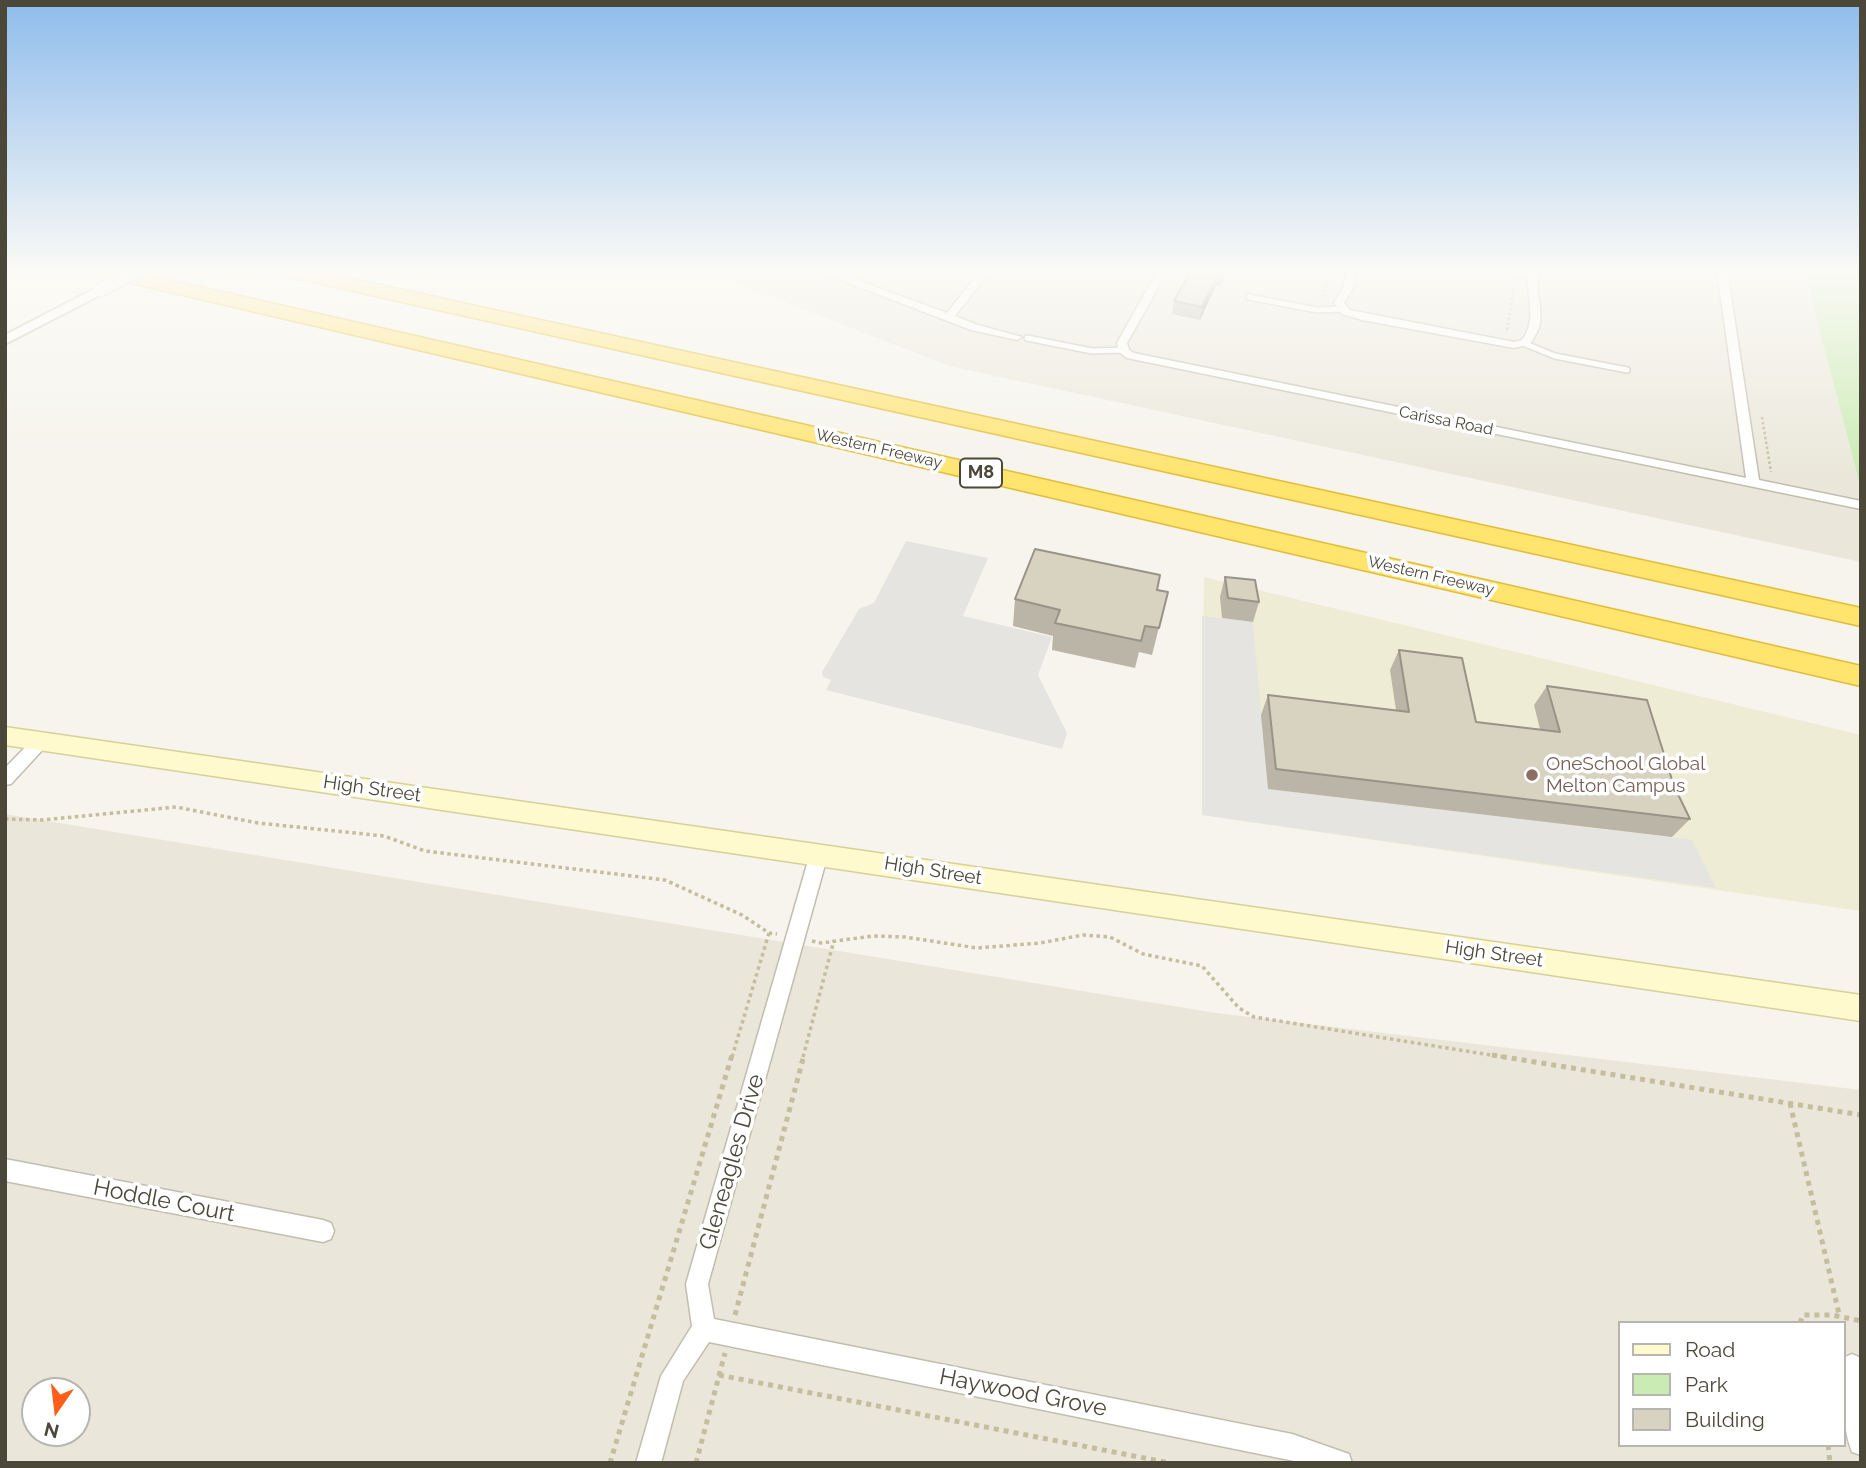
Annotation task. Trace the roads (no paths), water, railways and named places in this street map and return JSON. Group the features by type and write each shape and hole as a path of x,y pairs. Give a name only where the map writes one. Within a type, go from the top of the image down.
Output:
{"highway":[{"name":"Western Freeway","path":"360,339 1861,677"},
{"path":"596,339 1861,617"}],"main road":[{"name":"High Street","path":"5,736 1861,1008"}],"street":[{"path":"1124,350 1122,343 1125,339"},
{"path":"1474,339 1523,343 1530,339"},
{"path":"1732,339 1753,483"},
{"name":"Carissa Road","path":"1124,350 1140,359 1861,505"},
{"path":"5,779 41,741"},
{"name":"Gleneagles Drive","path":"704,1329 697,1284 819,854"},
{"name":"Hoddle Court","path":"5,1170 323,1231"},
{"path":"648,1463 673,1376 704,1329"},
{"name":"Haywood Grove","path":"704,1329 1292,1446 1340,1463"},
{"path":"1852,1366 1861,1443"}],"lane":[{"path":"1029,339 1084,350 1124,350"},
{"path":"1523,343 1555,356 1627,370"}],"place":[{"name":"OneSchool Global Melton Campus","path":"1532,775"}]}
